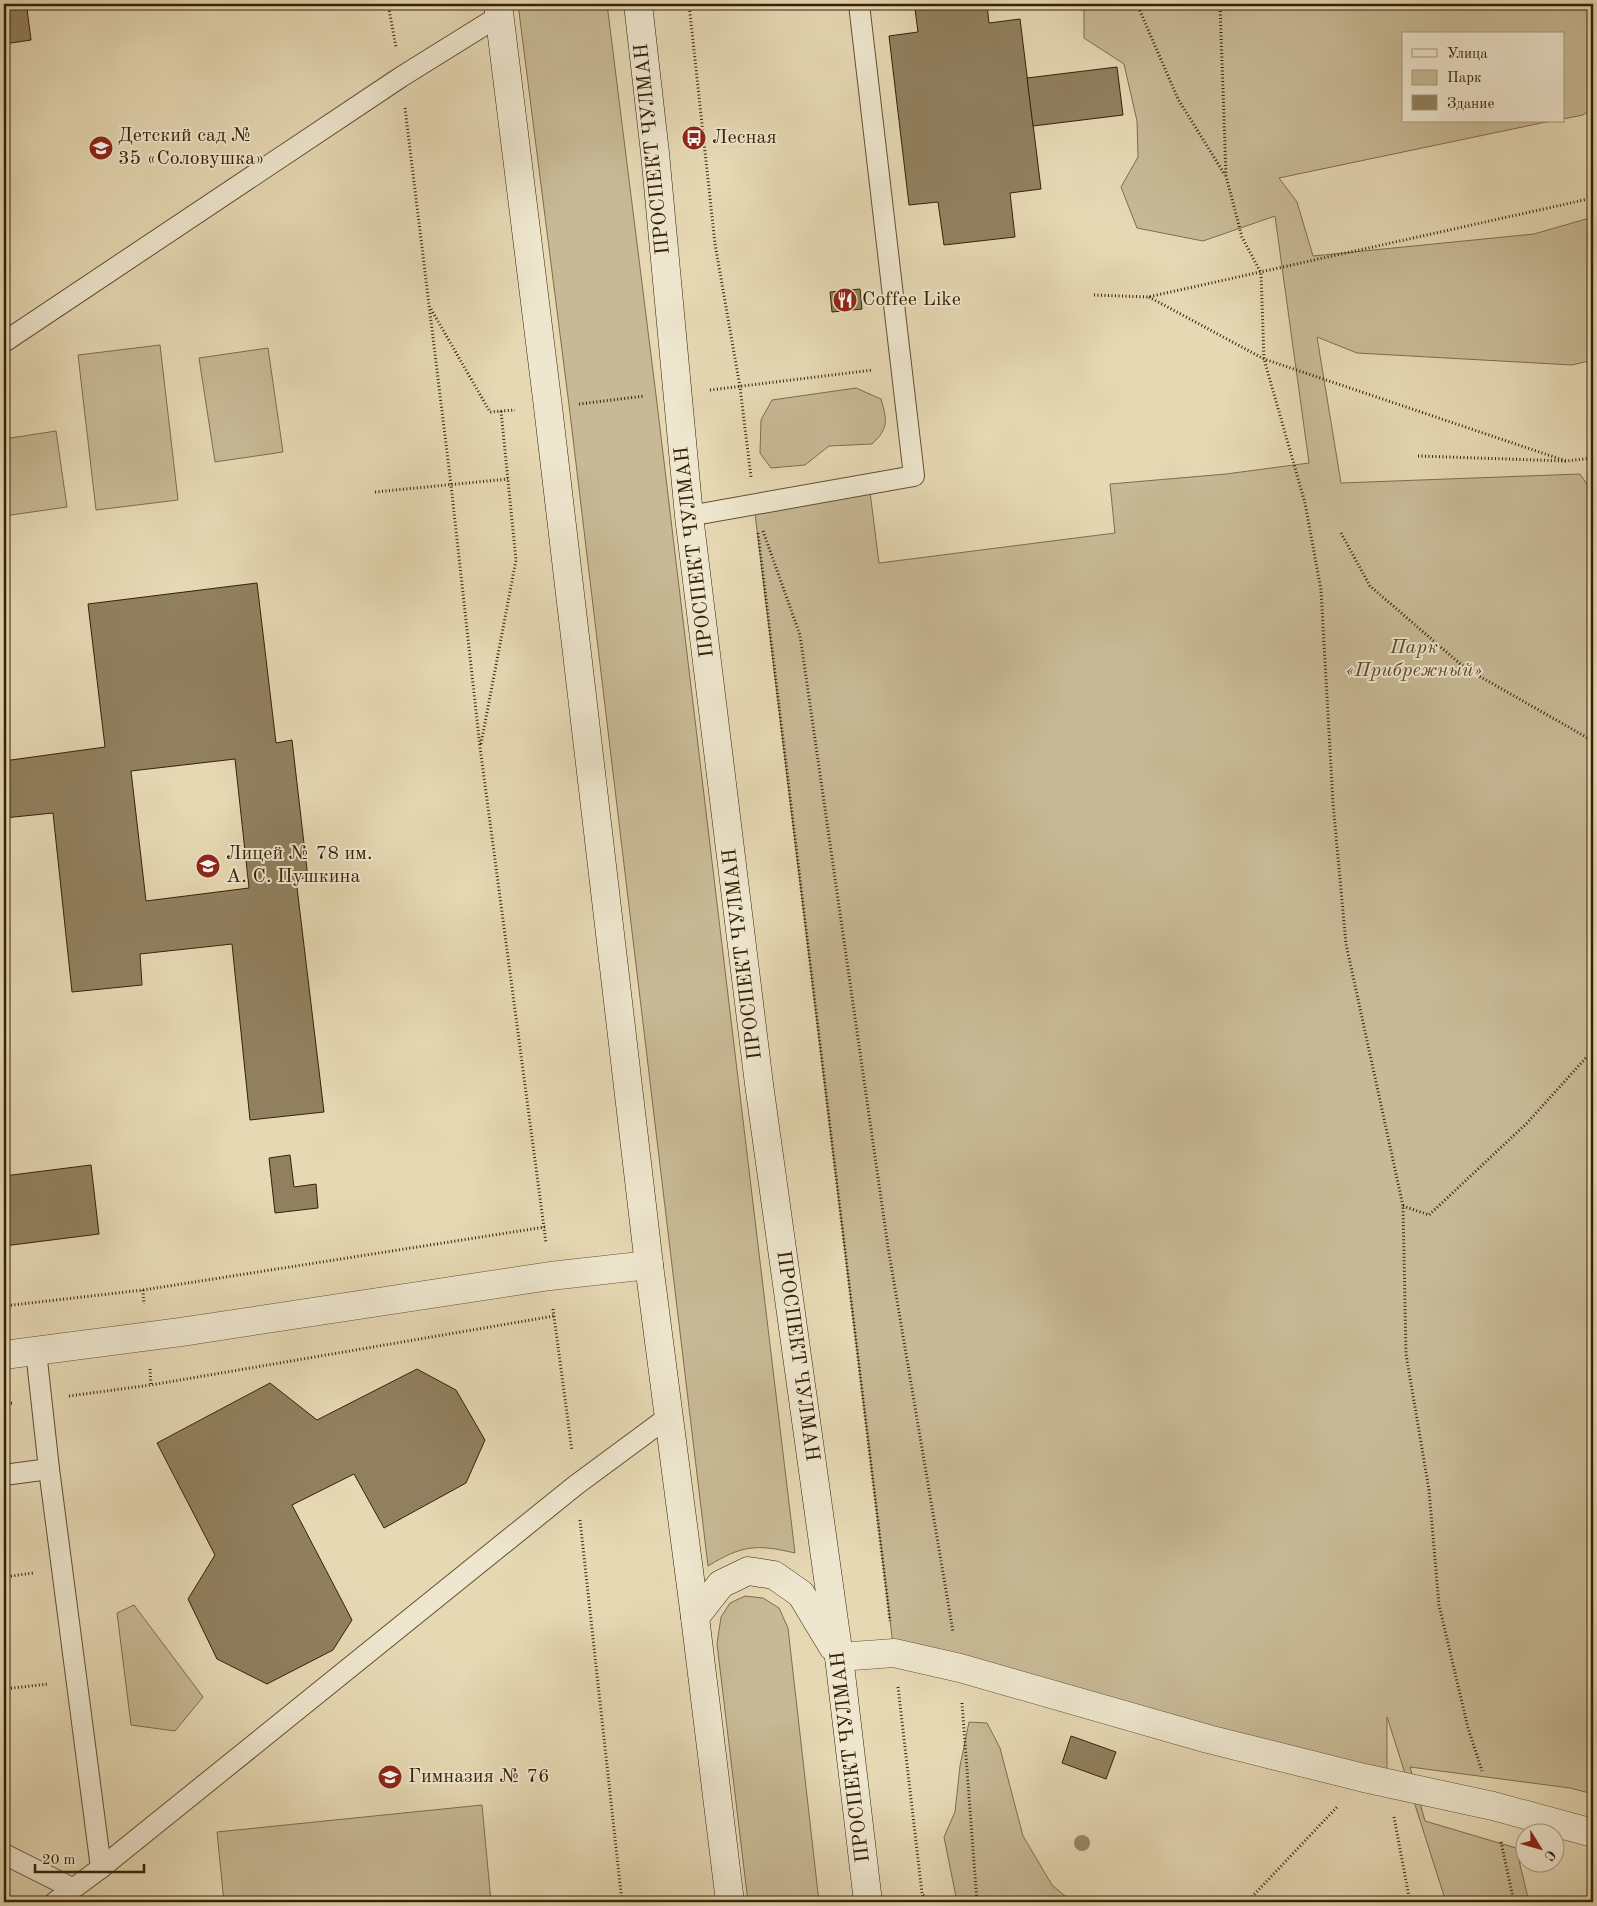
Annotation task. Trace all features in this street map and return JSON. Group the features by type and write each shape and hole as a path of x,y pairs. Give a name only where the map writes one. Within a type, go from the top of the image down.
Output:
{"main road":[{"name":"ПРОСПЕКТ ЧУЛМАН","path":"638,4 656,153 689,516 758,1084 839,1657 868,1902"},
{"path":"498,10 548,407 649,1265 730,1902"},
{"path":"4,1355 181,1332 550,1276 649,1265"},
{"path":"695,1617 721,1584 748,1571 774,1575 802,1594 839,1657 894,1653 960,1668 1208,1739 1493,1806 1593,1833"}],"lane":[{"path":"689,516 914,476 859,4"},
{"path":"4,342 401,77 498,10"},
{"path":"36,1351 49,1469 101,1868"},
{"path":"55,1902 101,1868 576,1485 668,1417"},
{"path":"4,1475 49,1469"},
{"path":"4,1854 72,1888"}],"path":[{"path":"388,4 401,77 451,484 480,747 545,1227 554,1316 576,1485 622,1902"},
{"path":"689,4 715,244 740,386 923,1902"},
{"path":"1137,4 1178,99 1226,176"},
{"path":"1220,4 1226,176 1242,237 1261,273 1264,359 1305,505 1321,590 1333,803 1346,944 1403,1206 1406,1354 1429,1490 1439,1605 1468,1728 1493,1806 1514,1902"},
{"path":"1094,295 1148,297 1593,198"},
{"path":"1148,297 1264,359 1566,461"},
{"path":"429,306 490,412 519,410"},
{"path":"706,390 901,366"},
{"path":"578,404 647,396"},
{"path":"480,747 516,560 501,411"},
{"path":"1418,456 1566,461 1593,458"},
{"path":"375,492 508,479"},
{"path":"754,505 800,635 888,1247 960,1668 977,1902"},
{"path":"1341,533 1370,586 1465,668 1593,741"},
{"path":"1403,1206 1429,1215 1527,1123 1593,1050"},
{"path":"4,1306 143,1290 545,1227"},
{"path":"4,1404 152,1385 554,1316"},
{"path":"149,1361 152,1385"},
{"path":"4,1689 76,1681"},
{"path":"1247,1902 1376,1780 1410,1902"},
{"path":"923,1894 934,1902"}],"green space":[{"path":"518,4 607,4 656,395 795,1553 770,1548 750,1548 740,1550 708,1566 569,405"},
{"name":"Парк «Прибрежный»","path":"1084,4 1593,4 1593,108 1583,115 1564,119 1564,32 1402,32 1402,122 1546,122 1279,178 1297,202 1313,256 1534,234 1593,217 1593,360 1572,365 1357,353 1317,337 1341,483 1580,474 1593,493 1593,585 1591,594 1593,597 1593,1794 1570,1788 1410,1767 1425,1821 1514,1847 1514,1874 1522,1874 1529,1902 1446,1902 1387,1717 1387,1782 894,1653 754,505 869,484 879,563 1115,533 1110,484 1226,474 1309,463 1275,216 1203,241 1137,228 1121,187 1138,157 1137,121 1124,64 1084,38"},
{"path":"160,345 178,500 96,510 78,355"},
{"path":"268,348 283,452 215,462 199,358"},
{"path":"856,388 881,399 885,413 884,428 872,444 829,446 805,465 771,468 760,453 761,420 772,400"},
{"path":"56,431 67,507 4,516 4,439"},
{"path":"745,1596 763,1598 779,1608 788,1628 819,1902 748,1902 717,1644 721,1617 730,1603"},
{"path":"134,1605 203,1697 175,1731 131,1725 117,1613"},
{"path":"969,1722 987,1723 1000,1748 1023,1836 1052,1885 1072,1902 957,1902 944,1837 955,1812 960,1766"},
{"path":"482,1805 491,1902 224,1902 217,1832"}],"building":[{"path":"4,4 67,4 27,9 31,40 4,44"},
{"path":"954,4 987,4 989,23 1020,19 1041,189 1010,193 1015,237 944,245 938,202 909,205 889,36 918,32 915,9"},
{"path":"1117,67 1123,115 1033,126 1027,78"},
{"path":"860,289 862,309 832,312 830,292"},
{"path":"257,583 276,743 292,740 308,878 296,879 324,1112 250,1120 232,944 140,954 142,985 72,992 53,813 4,818 4,761 105,747 88,604","holes":["235,759 249,888 146,901 131,771"]},
{"path":"290,1155 294,1187 316,1184 318,1208 275,1213 269,1158"},
{"path":"91,1165 99,1234 4,1246 4,1176"},
{"path":"417,1369 456,1390 485,1440 466,1483 384,1528 354,1474 292,1505 352,1620 333,1650 267,1684 217,1659 188,1599 215,1555 157,1443 270,1383 317,1420"},
{"path":"4,1709 9,1755 4,1756"},
{"path":"1071,1736 1116,1752 1106,1779 1062,1763"}],"place":[{"name":"Лесная","path":"694,138"},
{"name":"Детский сад № 35 «Соловушка»","path":"101,148"},
{"name":"Coffee Like","path":"845,300"},
{"name":"Лицей № 78 им. А. С. Пушкина","path":"208,866"},
{"name":"Гимназия № 76","path":"390,1777"}]}
